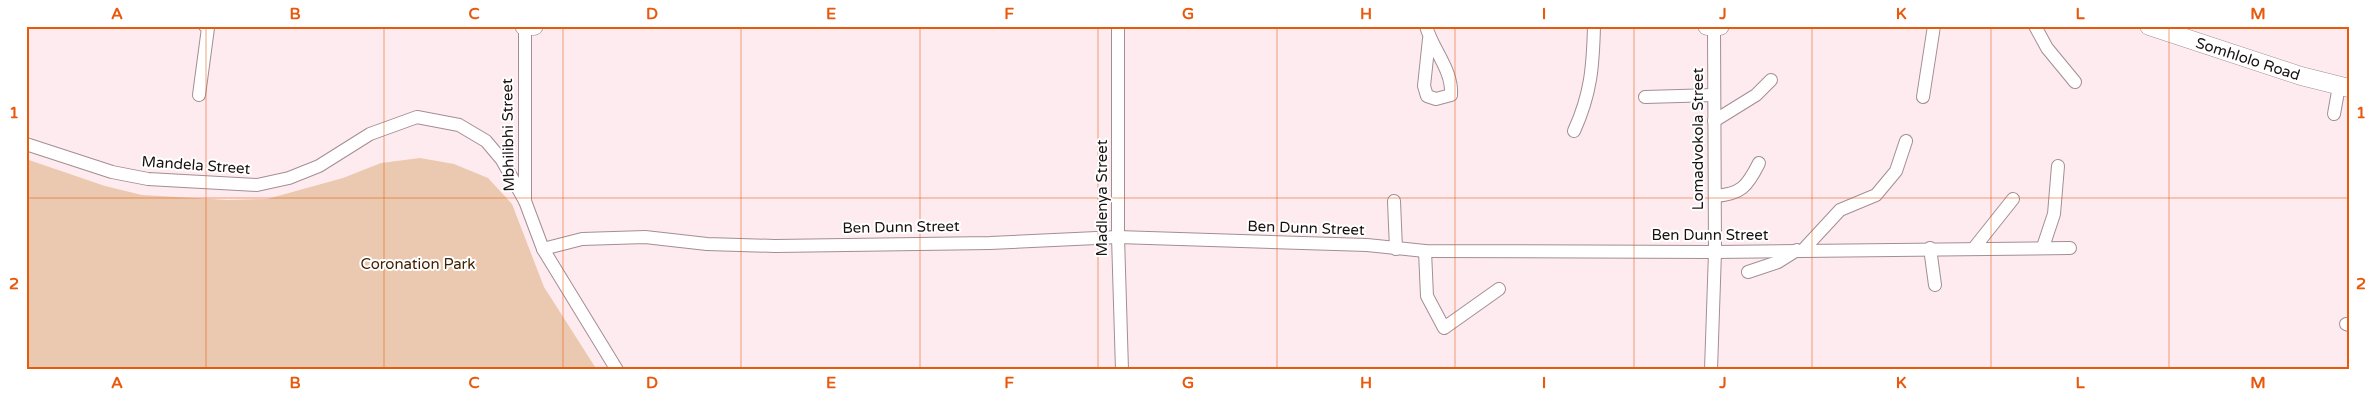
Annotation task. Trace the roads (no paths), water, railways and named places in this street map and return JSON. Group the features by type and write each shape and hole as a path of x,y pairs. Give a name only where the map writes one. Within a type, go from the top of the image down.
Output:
{"main road":[{"path":"525,26 534,26"},
{"name":"Somhlolo Road","path":"2149,26 2301,76 2344,87"}],"street":[{"path":"199,95 208,28 205,26"},
{"name":"Mbhilibhi Street","path":"525,26 525,201 543,249 617,370"},
{"name":"Madlenya Street","path":"1118,26 1118,237 1122,370"},
{"path":"1426,26 1430,39"},
{"path":"1574,131 1586,105 1591,75 1594,26"},
{"path":"1923,97 1934,26"},
{"path":"2035,26 2047,48 2074,82"},
{"name":"Lomadvokola Street","path":"1711,370 1715,252 1713,27"},
{"path":"1714,121 1756,95 1772,80"},
{"path":"2334,114 2344,87"},
{"path":"1644,97 1714,96"},
{"name":"Mandela Street","path":"26,144 112,172 148,180 257,185 289,178 319,166 370,134 417,117 459,125 486,141 502,160 525,201"},
{"path":"1748,272 1778,262 1800,250 1840,210 1876,195 1896,171 1906,141"},
{"path":"1715,196 1729,195 1742,190 1752,178 1759,163"},
{"path":"2043,247 2054,214 2058,166"},
{"path":"1974,248 2013,199"},
{"path":"1394,201 1396,249"},
{"name":"Ben Dunn Street","path":"543,249 582,239 627,238 775,246 990,242 1118,237 1367,246 1425,251 1715,252 1930,248 2070,248"},
{"path":"1930,248 1935,285"},
{"path":"1425,251 1427,296 1444,328 1499,289"}],"park label":[{"name":"Coronation Park","path":"418,264"}]}
